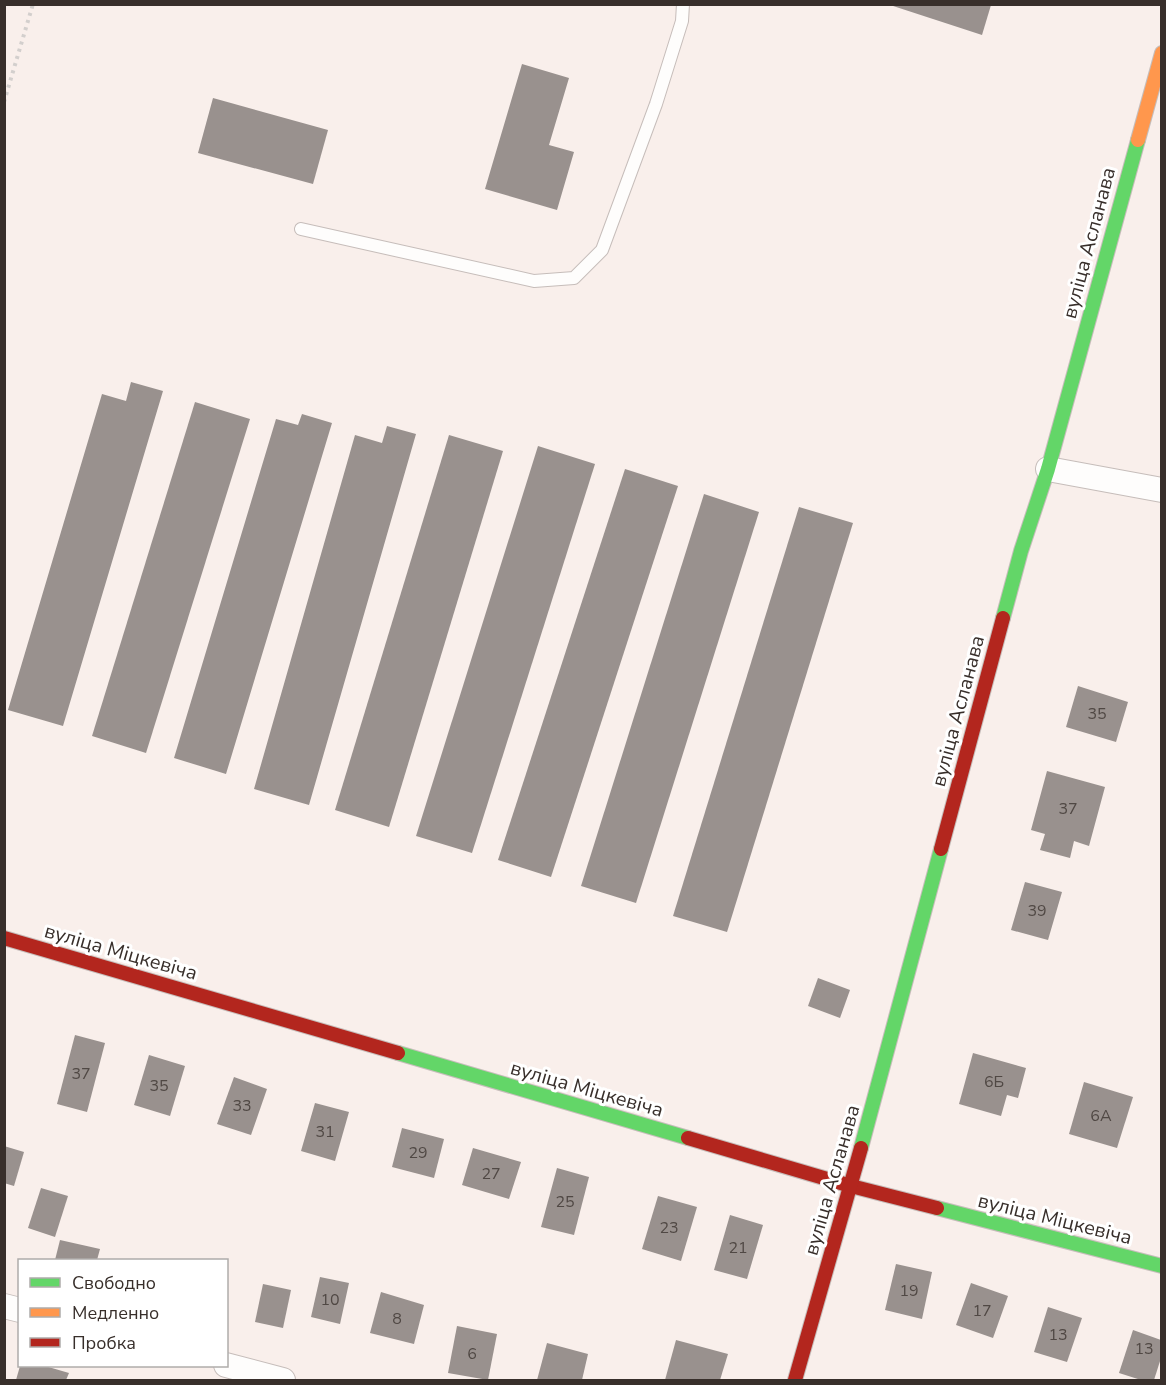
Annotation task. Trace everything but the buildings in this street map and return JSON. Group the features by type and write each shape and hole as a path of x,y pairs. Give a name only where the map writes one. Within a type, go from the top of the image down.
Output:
{"street":[{"name":"вуліца Асланава","path":"795,1380 851,1186 1021,551 1150,134 1161,52"},
{"path":"1048,469 1161,490"},
{"name":"вуліца Міцкевіча","path":"4,938 851,1186 1161,1266"},
{"path":"228,1366 283,1380"}],"lane":[{"path":"301,229 534,281 574,278 602,250 656,104 682,21 683,4"}],"path":[{"path":"4,102 33,4"}],"traffic: fast":[{"path":"1003,618 1021,551 1048,469 1138,140"},
{"path":"861,1148 941,849"},
{"path":"398,1053 688,1138"},
{"path":"937,1208 1162,1266"}],"traffic: slow":[{"path":"1138,140 1162,53"}],"traffic: jam":[{"path":"941,849 1003,618"},
{"path":"4,938 398,1053"},
{"path":"688,1138 851,1186 937,1208"},
{"path":"795,1380 861,1148"}]}
